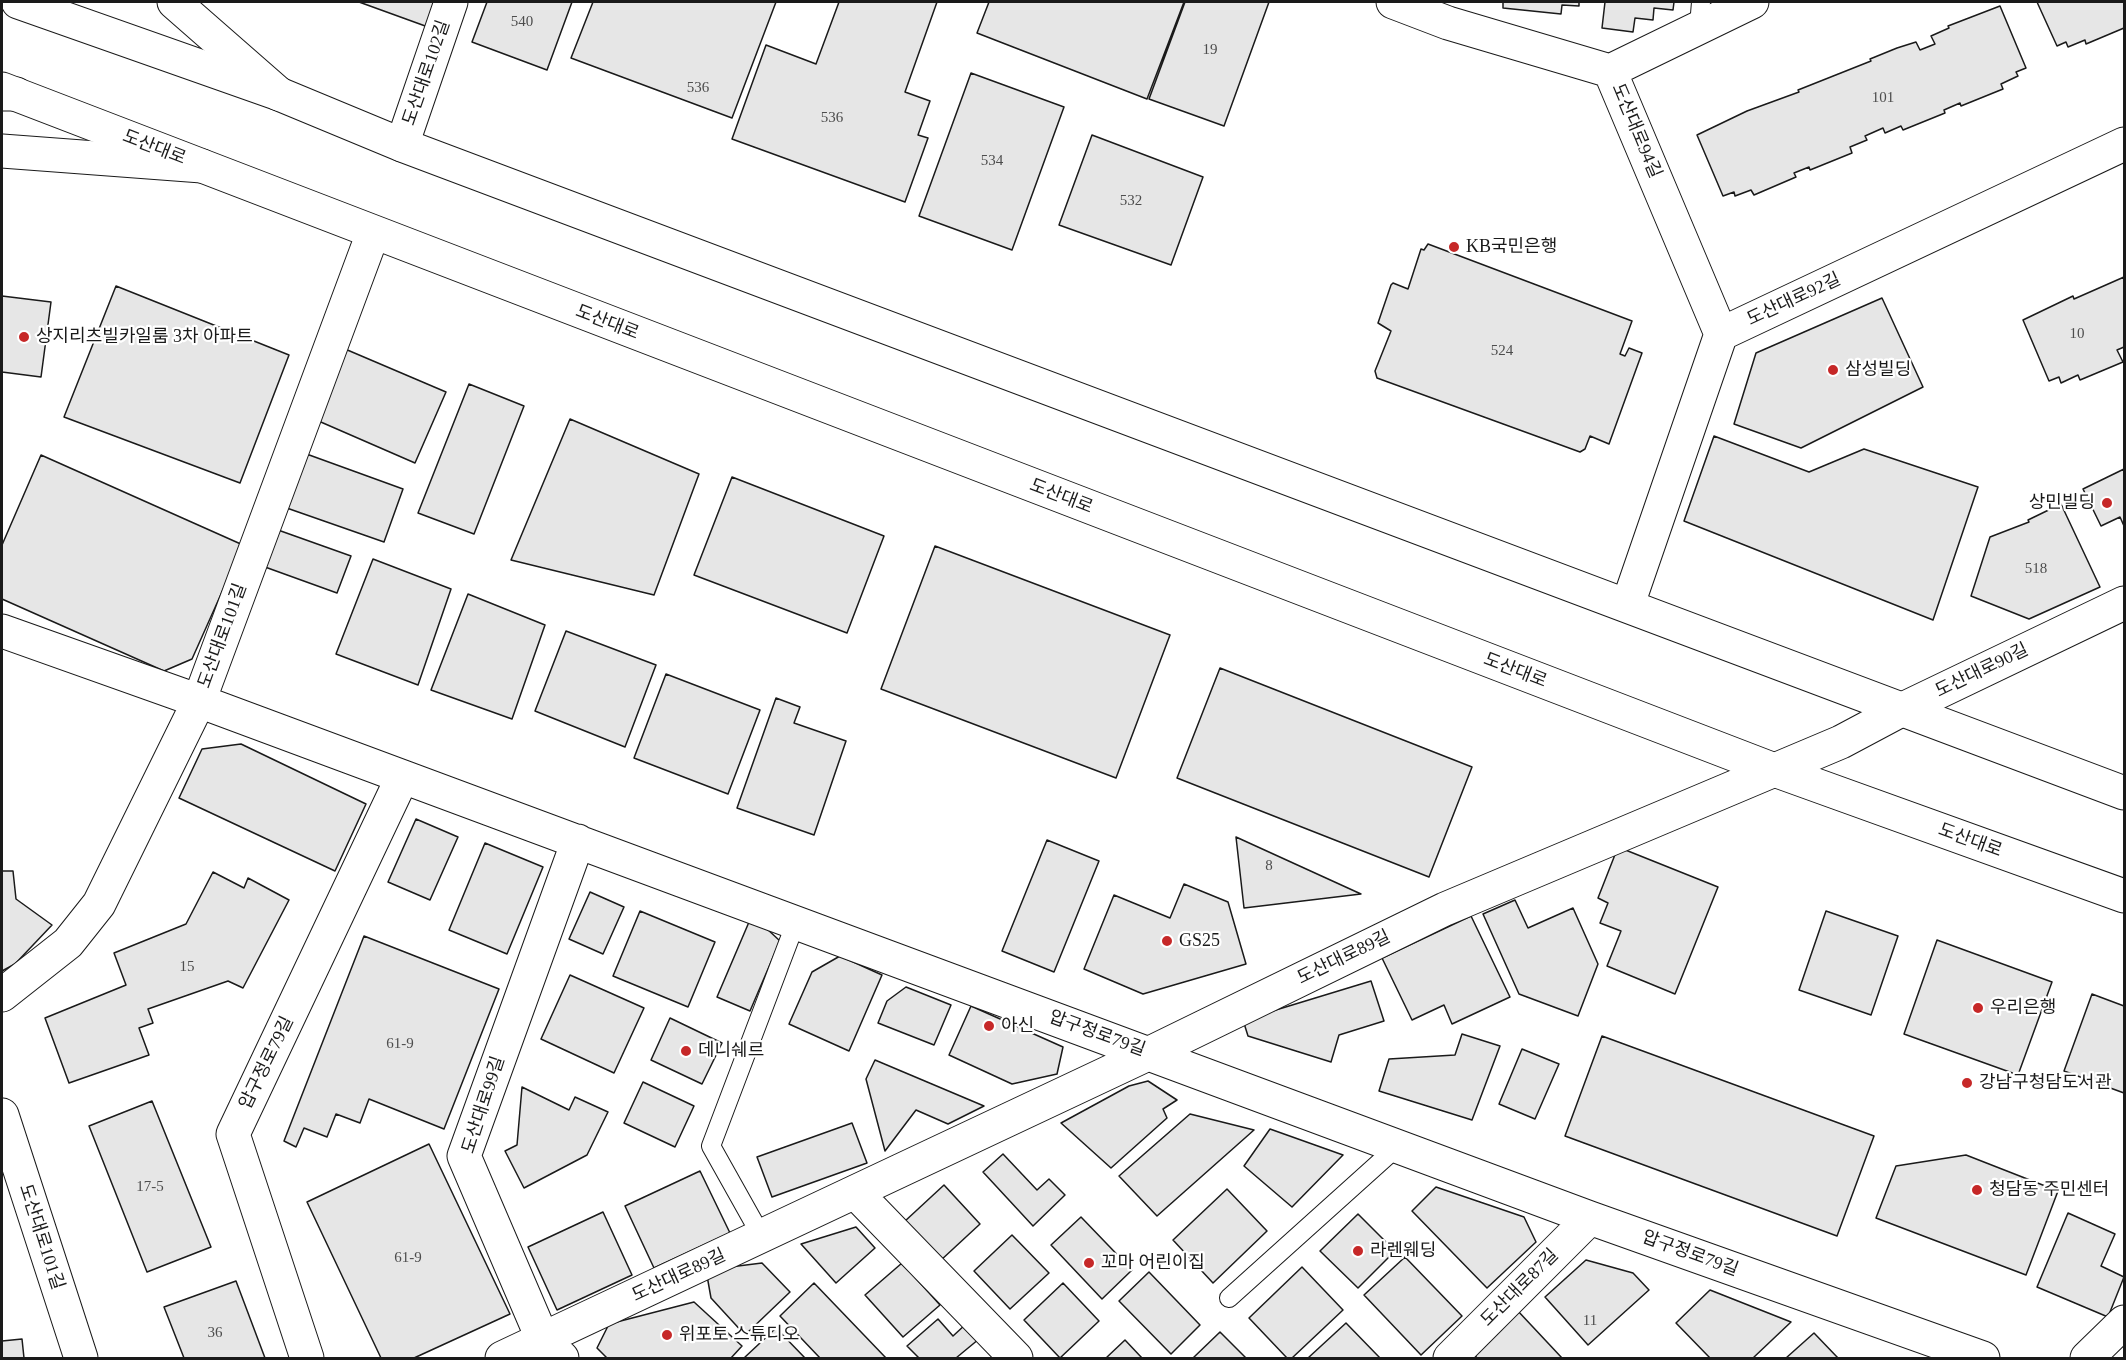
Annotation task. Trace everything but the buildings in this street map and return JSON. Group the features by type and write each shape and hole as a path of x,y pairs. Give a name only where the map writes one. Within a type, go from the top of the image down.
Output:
{"main road":[{"path":"18,2 279,94 402,145 1628,604 2124,793"},
{"path":"174,2 279,94"},
{"name":"도산대로102길","path":"402,145 451,2"},
{"name":"도산대로94길","path":"1393,2 1449,12 1611,71 1721,334"},
{"path":"1611,71 1700,14 1752,2"},
{"name":"도산대로","path":"6,92 1777,771 2124,896"},
{"name":"도산대로92길","path":"1721,334 2124,144"},
{"path":"2,151 202,166"},
{"name":"도산대로101길","path":"2,995 68,943 99,904 199,701 373,233"},
{"path":"1628,604 1721,334"},
{"name":"도산대로90길","path":"1841,742 1903,709 2124,603"},
{"name":"압구정로79길","path":"2,631 199,701 1590,1218 1983,1359"},
{"name":"도산대로89길","path":"502,1359 552,1349 762,1237 1150,1053 1445,909 1777,771 1841,742"},
{"name":"압구정로79길","path":"307,1359 232,1134 402,778"},
{"name":"도산대로99길","path":"552,1349 464,1156 578,842"},
{"name":"도산대로101길","path":"2,1115 81,1359"},
{"path":"856,1193 1016,1359"},
{"name":"도산대로87길","path":"1450,1359 1590,1218"},
{"path":"2087,1359 2124,1322"}],"lane":[{"path":"762,1237 711,1146 796,922"},
{"path":"1228,1298 1398,1146"}],"place":[{"name":"KB국민은행","path":"1454,247"},
{"name":"상지리츠빌카일룸 3차 아파트","path":"24,337"},
{"name":"삼성빌딩","path":"1833,370"},
{"name":"상민빌딩","path":"2107,503"},
{"name":"GS25","path":"1167,941"},
{"name":"우리은행","path":"1978,1008"},
{"name":"아신","path":"989,1026"},
{"name":"데니쉐르","path":"686,1051"},
{"name":"강남구청담도서관","path":"1967,1083"},
{"name":"청담동 주민센터","path":"1977,1190"},
{"name":"라렌웨딩","path":"1358,1251"},
{"name":"꼬마 어린이집","path":"1089,1263"},
{"name":"위포토 스튜디오","path":"667,1335"}]}
